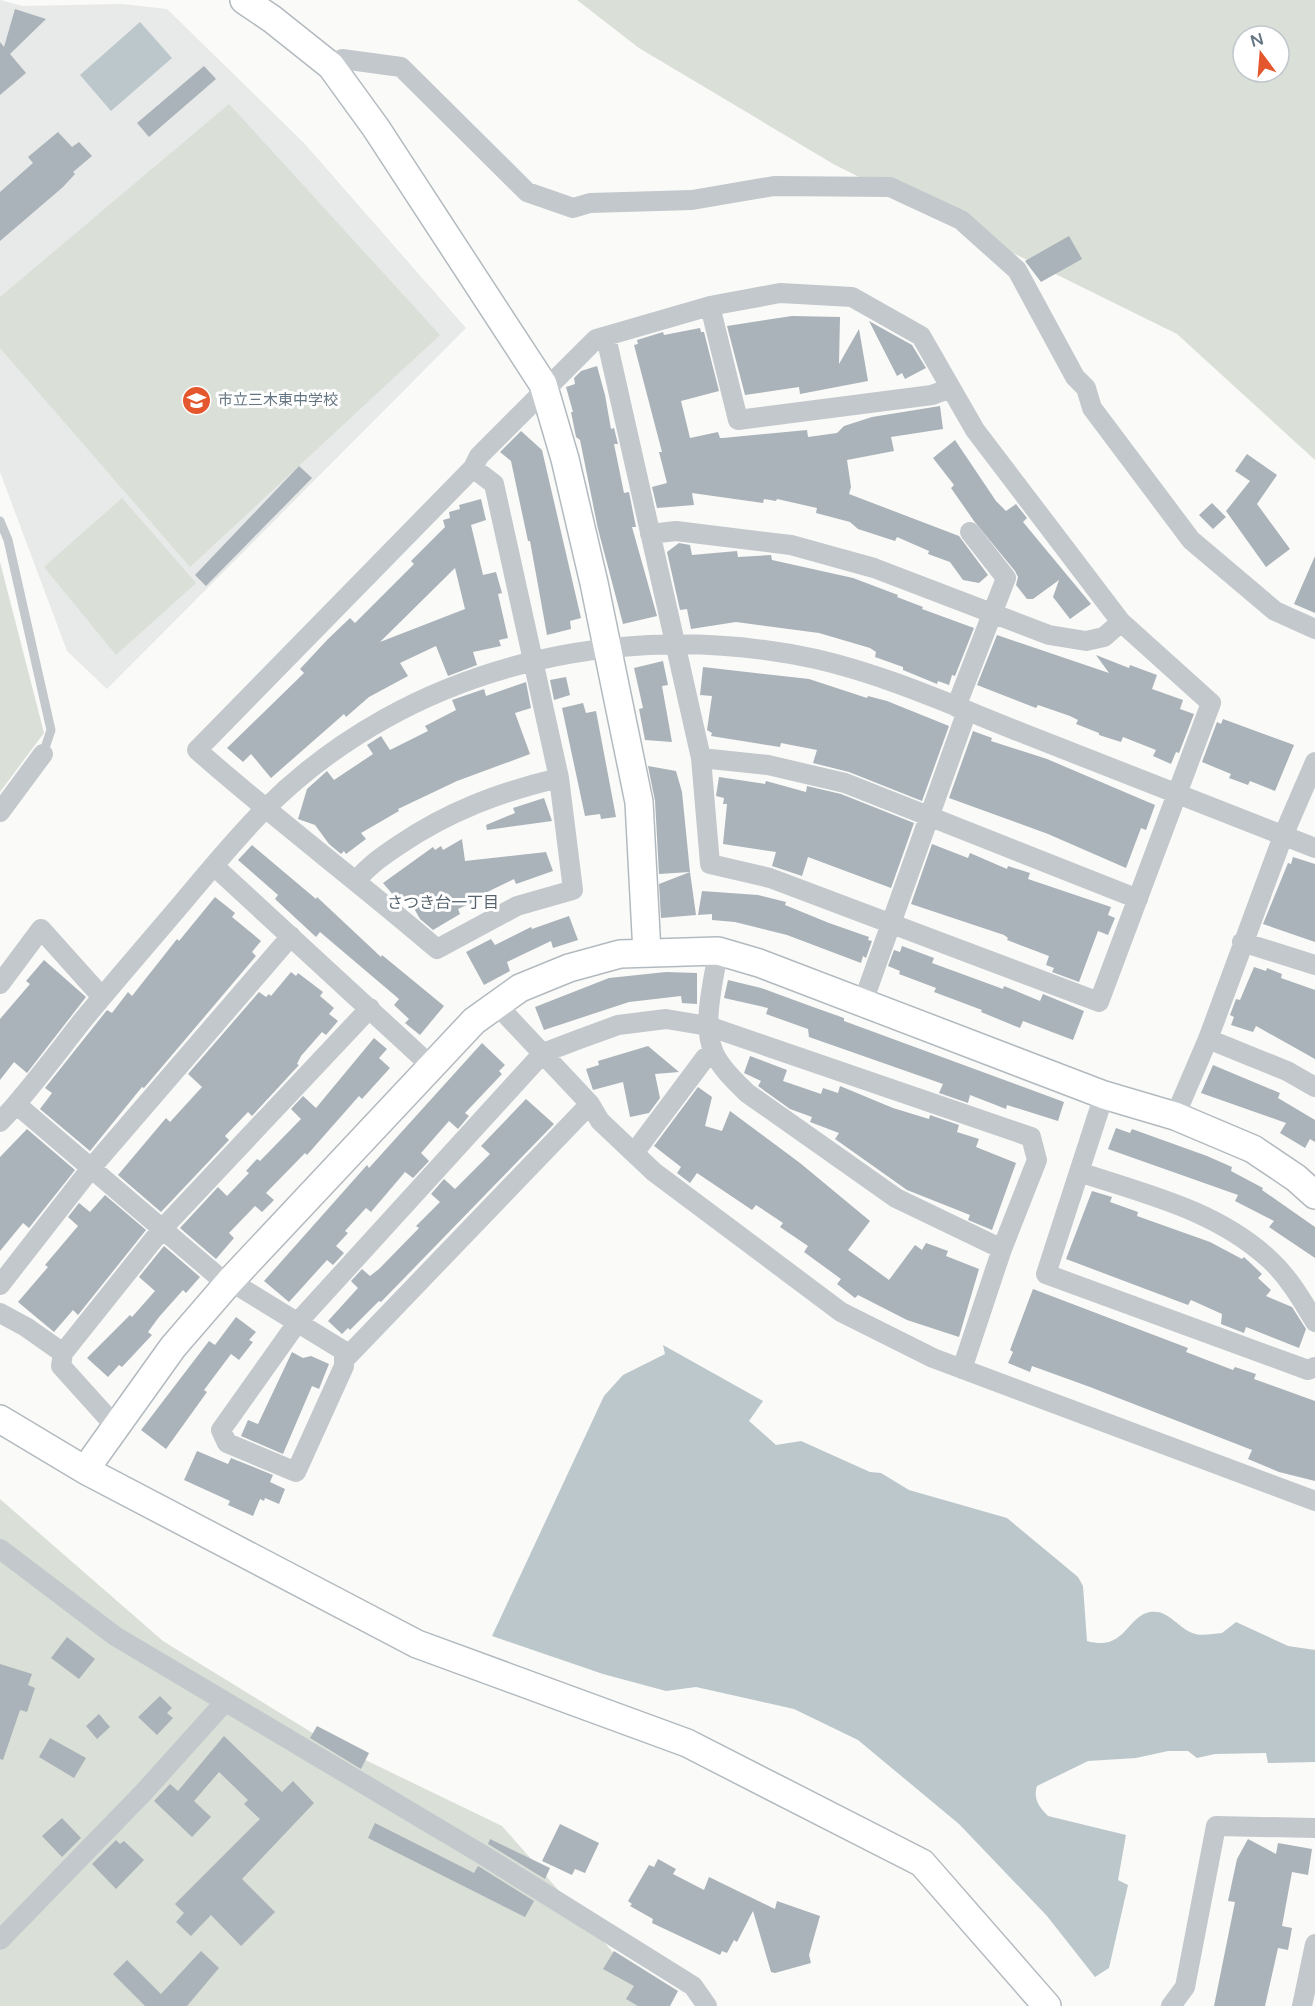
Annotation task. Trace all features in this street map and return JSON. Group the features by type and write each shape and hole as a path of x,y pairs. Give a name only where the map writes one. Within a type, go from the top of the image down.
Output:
{"street":[{"path":"244,0 331,66 376,128 492,303 544,390 565,459 608,646 639,802 647,953"},
{"path":"331,66 342,59 401,67 527,192 573,208 590,203 692,200 774,186 890,187 961,220 1017,270 1075,377 1086,388 1092,408 1191,540 1275,611 1315,629"},
{"path":"473,468 494,484 535,661 559,778 573,890 517,906 437,949 357,880 264,809 197,750 473,468 479,456 596,339 710,306 780,293 852,297 921,336 975,430 1121,622 1210,703 1099,1002 892,922 770,878 710,864 701,758 606,337"},
{"path":"710,306 738,420 932,395 951,388"},
{"path":"650,534 676,531 791,545 873,568 1049,635 1086,641 1104,637 1121,622"},
{"path":"863,1002 929,817 991,613 1006,578 970,532"},
{"path":"0,1122 102,997 214,866 264,809 296,780 362,733 422,699 480,675 535,661 608,646 675,645 741,647 818,660 909,688 1315,848"},
{"path":"0,812 43,754"},
{"path":"701,758 768,765 845,783 1138,899"},
{"path":"1175,1116 1208,1039 1283,836 1315,762"},
{"path":"357,880 368,867 433,822 510,790 559,778"},
{"path":"214,866 430,1065"},
{"path":"0,984 41,929 102,997"},
{"path":"0,1284 92,1167 291,936"},
{"path":"1242,942 1315,965"},
{"path":"718,951 708,1026 713,1052 729,1075 747,1092 896,1198 1002,1250"},
{"path":"84,1470 173,1347 430,1065 474,1021 520,988 569,968 620,954 718,951 759,963 1104,1095 1175,1116 1252,1149 1296,1178 1315,1195"},
{"path":"497,1005 590,1104 600,1121 654,1172 841,1312 933,1359 1315,1501"},
{"path":"116,1427 62,1366 63,1353 162,1229 370,1008"},
{"path":"16,1104 229,1283 297,1323 344,1351 345,1366 296,1472 227,1443 221,1430 297,1323 543,1053 618,1025 666,1019 708,1026 1031,1137 1037,1160 1002,1250 962,1369"},
{"path":"1208,1039 1287,1071 1315,1088"},
{"path":"634,1154 705,1059 713,1052"},
{"path":"1104,1095 1046,1274 1308,1370 1315,1367"},
{"path":"345,1359 590,1104"},
{"path":"1079,1172 1198,1212 1235,1232 1270,1260 1297,1293 1315,1322"},
{"path":"0,1313 26,1327 63,1353"},
{"path":"0,1419 84,1470 417,1644 687,1743 922,1863 1047,2006"},
{"path":"0,1549 115,1636 224,1703 483,1855 693,1986 707,2006"},
{"path":"0,1940 143,1793 224,1703"},
{"path":"1171,2006 1185,1987 1216,1826 1315,1828"},
{"path":"1302,2006 1315,1944"}],"lane":[{"path":"0,521 8,540 51,730 43,754"}],"shaded area":[{"name":"市立三木東中学校","path":"0,0 23,6 122,4 167,9 304,143 466,328 107,689 67,651 0,472"},
{"path":"577,0 1315,0 1315,460 1177,334 835,165 639,48"},
{"path":"140,22 172,58 111,111 80,75"},
{"path":"229,104 440,335 190,567 0,348 0,297"},
{"path":"122,498 196,583 116,655 44,567"},
{"path":"0,562 44,733 0,792"},
{"path":"663,1345 763,1401 749,1421 776,1445 801,1441 870,1472 881,1473 909,1490 1007,1518 1078,1577 1083,1586 1087,1641 1110,1642 1118,1638 1142,1615 1156,1612 1166,1615 1194,1634 1222,1633 1236,1622 1288,1646 1315,1650 1315,1762 1268,1763 1266,1753 1215,1754 1197,1758 1188,1751 1168,1751 1136,1758 1088,1761 1037,1786 1038,1802 1048,1816 1126,1835 1118,1880 1128,1885 1109,1968 1095,1977 1047,1916 959,1824 858,1740 794,1709 696,1687 666,1691 603,1674 492,1636 604,1396 623,1375 665,1354"},
{"path":"0,1499 163,1641 324,1740 502,1826 646,1990 654,2006 0,2006"}],"building":[{"path":"15,9 46,19 10,54 26,73 0,95 0,42 4,47"},
{"path":"204,66 216,79 149,137 137,123"},
{"path":"58,132 72,147 79,142 92,156 73,172 75,174 63,187 0,241 0,192 33,163 28,157"},
{"path":"1069,236 1082,259 1041,282 1025,261"},
{"path":"792,316 840,317 839,364 859,329 868,381 800,394 799,387 745,395 727,326"},
{"path":"869,321 912,345 926,368 905,379 902,373 897,376"},
{"path":"700,328 701,332 704,332 719,391 681,401 690,438 718,432 720,438 723,438 807,430 808,437 837,433 844,426 872,417 940,406 943,429 891,437 894,451 847,460 851,487 849,494 959,536 988,575 979,583 963,580 950,562 928,554 929,551 897,537 895,541 858,529 850,522 816,513 817,508 777,499 776,501 764,499 763,503 692,493 694,505 657,508 652,487 667,483 659,452 662,452 634,345 638,344 637,340 663,332 664,335"},
{"path":"597,366 611,429 614,428 618,444 614,444 624,493 629,492 636,527 632,527 657,616 623,624 598,529 580,440 576,437 571,412 573,412 566,387 575,384 574,378 581,371"},
{"path":"521,431 542,450 581,618 570,621 571,629 547,635 530,541 528,541 511,461 500,452"},
{"path":"955,440 996,501 1006,511 1016,504 1027,518 1023,522 1091,604 1070,619 1053,597 1059,580 1033,599 1027,599 1016,585 1018,577 1015,571 974,521 951,488 954,485 933,458"},
{"path":"1247,454 1277,475 1257,504 1290,549 1266,567 1226,511 1250,481 1235,471"},
{"path":"299,466 312,478 206,586 195,575"},
{"path":"481,499 486,520 471,525 483,575 496,572 502,593 498,594 508,638 499,640 501,646 473,652 477,665 448,676 436,646 400,663 408,676 369,697 346,717 344,714 271,778 251,754 243,762 227,748 304,673 300,669 328,639 350,618 355,623 414,564 411,561 445,527 443,520 450,518 449,512 460,509 459,505","holes":["455,568 465,609 380,642"]},
{"path":"1212,503 1226,517 1213,529 1199,515"},
{"path":"679,543 690,545 692,555 737,551 738,557 771,555 772,560 853,578 898,595 897,597 923,607 922,609 974,628 955,676 952,675 949,685 938,681 937,684 903,670 903,667 875,657 876,652 870,648 819,633 736,622 691,629 687,609 680,610 667,552"},
{"path":"1315,556 1315,613 1294,604"},
{"path":"997,635 1109,673 1096,655 1129,668 1130,665 1157,675 1152,689 1183,700 1180,709 1194,714 1179,753 1176,752 1171,764 1153,756 1156,750 1123,737 1121,742 1099,735 1099,733 1076,724 1078,720 1070,716 1038,705 1036,708 977,685"},
{"path":"663,661 668,685 662,686 672,742 645,740 639,709 643,708 634,668"},
{"path":"703,667 809,679 867,698 868,696 887,701 949,726 922,801 849,772 813,763 817,750 781,743 780,747 711,736 712,733 707,730 712,696 700,695"},
{"path":"566,677 570,695 554,700 550,680"},
{"path":"526,682 531,708 515,713 530,754 457,781 398,809 399,811 361,833 366,839 346,854 344,851 341,854 329,844 315,825 298,819 307,789 327,771 334,780 373,754 367,745 381,736 390,750 428,731 425,726 456,710 452,700 484,689 486,696"},
{"path":"583,703 586,713 596,711 616,817 601,819 600,814 585,816 562,708"},
{"path":"1223,719 1294,745 1275,791 1250,781 1248,785 1229,778 1231,774 1202,762 1217,722 1221,724"},
{"path":"973,731 992,738 991,741 1047,759 1155,805 1146,830 1141,828 1126,868 1048,834 949,798"},
{"path":"648,766 676,771 682,792 690,872 659,874 655,801"},
{"path":"719,777 765,784 766,781 806,792 807,786 841,794 914,823 891,888 808,857 802,876 772,866 776,852 723,844 727,804 723,804 724,798 716,796"},
{"path":"544,798 552,821 487,830 486,825 515,813 513,808"},
{"path":"462,839 465,861 546,852 553,871 516,884 514,879 479,896 480,899 458,909 460,914 433,930 420,919 407,896 399,902 383,883 433,847 435,850 441,846 443,850"},
{"path":"932,844 968,858 970,853 1007,869 1008,866 1030,873 1028,879 1111,907 1108,915 1115,918 1108,935 1098,931 1079,982 1052,972 1054,968 1046,965 1049,956 1007,940 1008,938 1004,935 911,904"},
{"path":"252,845 316,899 317,897 381,957 382,955 444,1006 420,1035 405,1023 409,1019 394,1005 399,999 320,932 316,937 275,899 278,895 238,860"},
{"path":"1293,857 1315,864 1315,942 1263,924 1288,863 1291,864"},
{"path":"690,872 696,915 661,918 659,884"},
{"path":"702,891 758,895 786,902 785,905 869,937 868,940 872,941 866,958 863,956 861,963 787,935 735,922 712,920 712,914 698,915"},
{"path":"215,897 235,913 232,917 261,941 252,952 256,956 144,1088 142,1087 90,1151 40,1109 52,1093 45,1088 107,1010 112,1013 128,992 132,996 177,939 179,941"},
{"path":"569,916 578,940 553,948 551,941 507,962 510,971 484,985 466,952 491,939 495,945 531,927 532,929"},
{"path":"902,946 934,958 932,963 1003,989 1004,986 1040,1001 1043,994 1084,1011 1073,1040 1023,1021 1020,1028 981,1012 982,1010 934,992 936,988 899,974 900,971 888,966 894,950 900,952"},
{"path":"44,960 86,997 27,1073 14,1062 0,1080 0,1019 30,984 26,981"},
{"path":"1254,967 1266,971 1267,968 1282,974 1281,978 1315,990 1315,1059 1256,1026 1253,1032 1231,1025 1234,1017 1230,1015 1236,999 1240,1000"},
{"path":"291,972 296,976 298,973 323,992 320,996 334,1008 329,1014 338,1021 326,1035 322,1032 301,1056 297,1064 299,1065 252,1116 248,1112 225,1136 229,1140 161,1212 118,1175 166,1118 170,1122 202,1087 188,1074 259,992 266,997 269,994 271,996"},
{"path":"666,972 697,973 697,1004 682,1003 681,996 629,1002 544,1030 535,1007 609,978"},
{"path":"728,980 761,988 844,1018 844,1021 1064,1102 1058,1121 1007,1105 1006,1109 970,1095 968,1103 939,1093 943,1084 809,1037 808,1029 766,1014 768,1008 724,998"},
{"path":"374,1038 387,1049 379,1058 390,1068 362,1099 359,1096 307,1155 305,1153 266,1193 274,1200 262,1212 255,1206 229,1233 234,1238 216,1259 180,1228 218,1187 227,1196 249,1173 246,1171 257,1159 260,1161 301,1119 291,1109 303,1096 316,1108"},
{"path":"482,1043 505,1065 499,1071 502,1074 465,1113 469,1116 458,1129 449,1121 421,1153 429,1161 413,1178 405,1172 371,1212 366,1208 345,1231 348,1233 336,1246 344,1253 333,1265 327,1260 289,1302 264,1281 367,1165 369,1168"},
{"path":"648,1046 679,1072 655,1074 660,1098 649,1113 630,1117 623,1082 593,1090 586,1069 599,1065 598,1061"},
{"path":"750,1056 787,1070 783,1081 821,1094 823,1088 838,1093 840,1086 893,1108 929,1119 930,1115 959,1125 957,1132 979,1139 976,1147 1016,1163 992,1230 968,1220 970,1215 907,1190 835,1139 839,1133 810,1122 812,1117 790,1109 758,1086 761,1081 744,1073"},
{"path":"1213,1065 1280,1093 1278,1098 1315,1120 1315,1142 1310,1139 1305,1148 1280,1133 1286,1123 1201,1093"},
{"path":"698,1087 712,1097 705,1126 722,1131 730,1111 800,1163 870,1221 848,1250 889,1280 915,1245 922,1250 926,1243 948,1251 946,1256 979,1269 959,1337 907,1320 858,1295 855,1298 837,1284 841,1279 804,1252 808,1246 780,1227 783,1223 756,1205 752,1210 697,1173 690,1183 677,1173 681,1167 654,1146"},
{"path":"526,1099 554,1124 381,1302 379,1301 350,1330 348,1328 342,1334 328,1321 358,1288 351,1281 362,1269 370,1276 379,1269 419,1228 416,1226 440,1202 431,1194 444,1179 455,1189 490,1154 481,1146"},
{"path":"1116,1128 1130,1133 1132,1129 1232,1167 1231,1171 1263,1188 1262,1190 1315,1227 1315,1258 1269,1227 1274,1221 1235,1201 1238,1195 1108,1149"},
{"path":"27,1129 75,1170 29,1228 23,1223 0,1251 0,1157"},
{"path":"1092,1191 1112,1197 1110,1202 1138,1212 1137,1216 1210,1242 1242,1259 1244,1257 1262,1274 1258,1278 1271,1290 1266,1296 1292,1307 1306,1329 1299,1348 1246,1327 1244,1333 1221,1324 1222,1314 1191,1300 1188,1305 1066,1259"},
{"path":"105,1195 146,1230 78,1315 73,1310 54,1332 18,1302 48,1267 45,1265 78,1226 68,1217 79,1203 90,1212"},
{"path":"164,1246 200,1277 186,1293 183,1290 159,1317 148,1332 152,1335 122,1367 119,1365 108,1377 87,1358 130,1315 132,1317 155,1291 139,1277"},
{"path":"1033,1289 1188,1348 1186,1352 1233,1370 1235,1367 1256,1374 1254,1379 1315,1401 1315,1481 1279,1472 1248,1459 1252,1450 1090,1387 1032,1366 1030,1372 1008,1363 1013,1352 1010,1350"},
{"path":"236,1317 256,1332 249,1340 253,1342 239,1360 231,1354 204,1390 207,1392 166,1449 141,1430 209,1341 215,1345"},
{"path":"292,1352 303,1358 311,1356 329,1364 319,1389 312,1386 283,1454 241,1436 248,1420 258,1424"},
{"path":"197,1451 228,1464 231,1458 273,1475 270,1482 285,1489 279,1504 265,1498 264,1501 260,1499 253,1516 228,1505 230,1501 184,1480"},
{"path":"67,1637 95,1659 79,1679 51,1658"},
{"path":"0,1664 32,1674 28,1685 35,1688 27,1712 20,1710 3,1760 0,1759"},
{"path":"160,1696 172,1708 167,1713 173,1718 157,1735 138,1717"},
{"path":"99,1714 110,1727 97,1739 86,1726"},
{"path":"317,1726 369,1753 361,1769 310,1738"},
{"path":"224,1736 282,1792 293,1781 314,1803 242,1879 275,1912 241,1946 211,1915 191,1936 176,1922 184,1913 175,1904 260,1819 244,1804 248,1800 219,1772 194,1801 211,1817 192,1837 154,1801 170,1784 178,1791"},
{"path":"50,1738 86,1758 74,1778 39,1757"},
{"path":"62,1818 81,1838 62,1857 42,1836"},
{"path":"375,1823 474,1873 478,1866 534,1901 525,1917 368,1838"},
{"path":"560,1824 599,1843 585,1873 575,1869 572,1875 542,1861"},
{"path":"490,1839 550,1868 545,1879 488,1844"},
{"path":"1248,1839 1276,1854 1278,1843 1312,1849 1308,1875 1292,1872 1282,1926 1292,1928 1288,1950 1278,1948 1265,2006 1214,2006 1235,1902 1228,1901 1237,1859"},
{"path":"116,1840 120,1844 124,1841 144,1860 116,1889 92,1864"},
{"path":"658,1859 676,1869 673,1874 704,1890 709,1877 775,1909 777,1901 820,1916 809,1955 811,1963 775,1973 771,1972 753,1911 737,1942 734,1940 727,1953 722,1951 720,1955 652,1923 653,1919 630,1906 632,1904 628,1901 649,1865 654,1867"},
{"path":"201,1951 219,1968 187,2006 145,2006 113,1974 127,1960 161,1994"},
{"path":"614,1951 678,1991 670,2006 638,2006 626,1999 634,1986 603,1969"}],"place":[{"name":"市立三木東中学校","path":"197,400"}],"district":[{"name":"さつき台一丁目","path":"443,902"}]}
